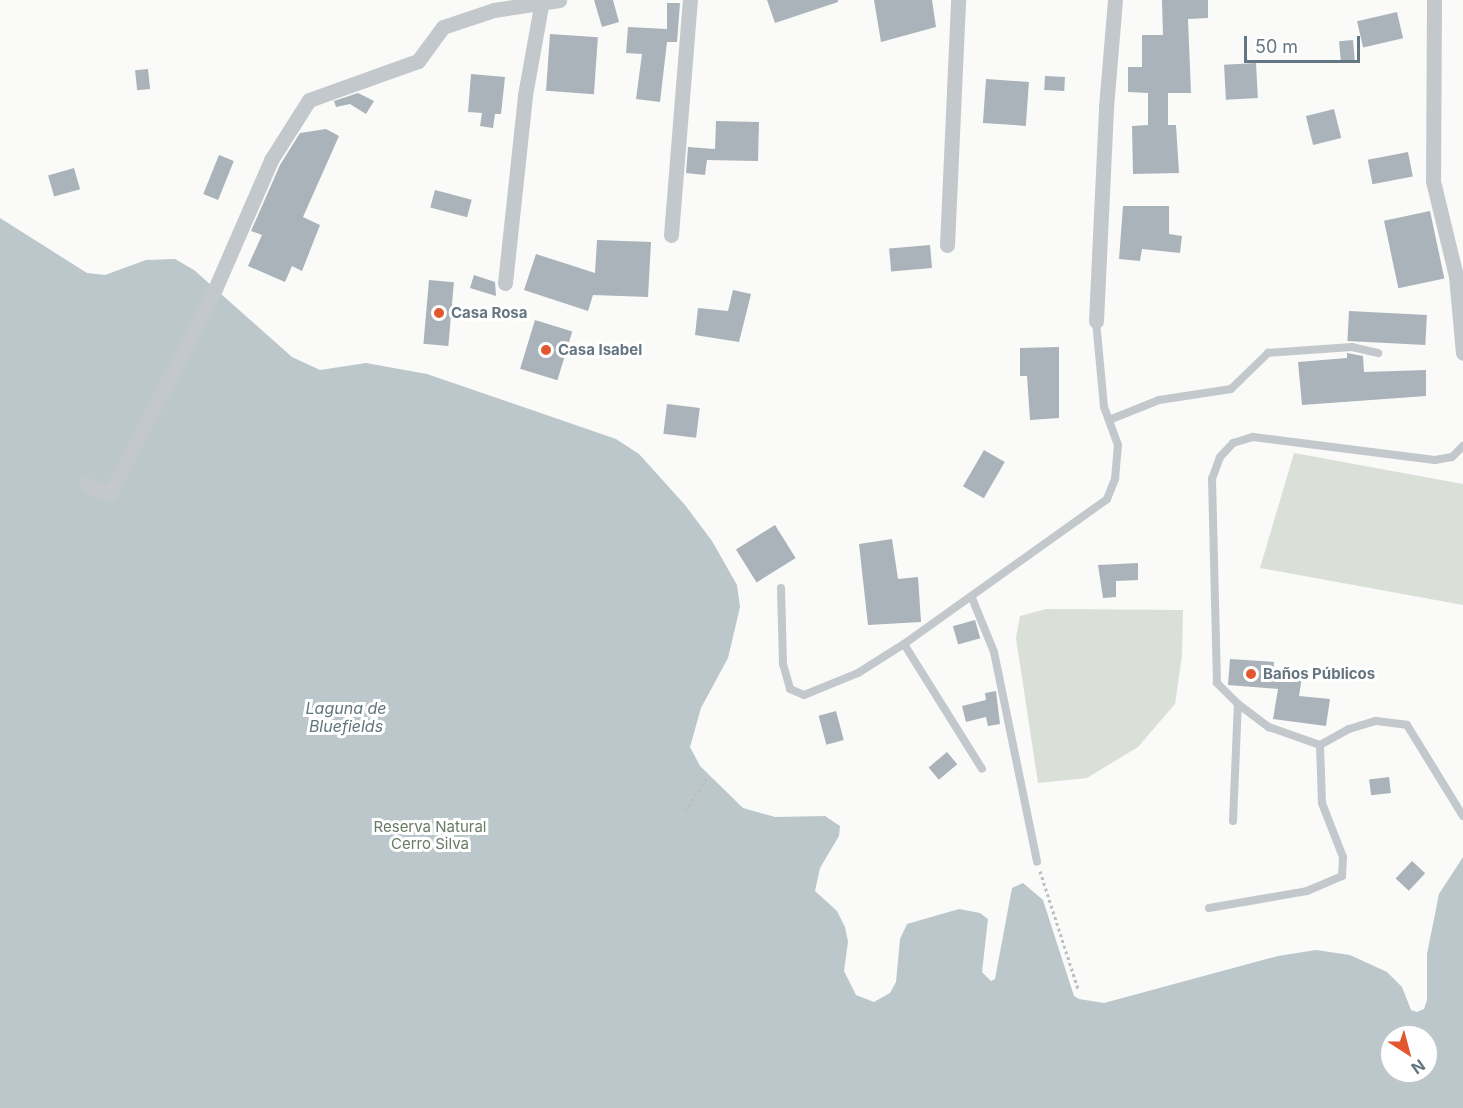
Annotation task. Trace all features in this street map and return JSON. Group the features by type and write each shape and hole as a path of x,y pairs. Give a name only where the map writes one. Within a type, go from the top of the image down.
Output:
{"street":[{"path":"86,484 109,495 215,289 271,160 309,100 418,61 443,27 494,10 542,6 559,0"},
{"path":"671,236 690,0"},
{"path":"947,245 958,0"},
{"path":"1096,321 1106,107 1115,0"},
{"path":"1434,0 1433,181 1456,276 1463,353"},
{"path":"504,283 525,95 542,6"}],"lane":[{"path":"781,588 783,664 790,689 804,695 858,673 904,644 972,598 1107,499 1114,479 1118,446 1104,407 1096,321"},
{"path":"1109,420 1159,400 1231,389 1268,353 1352,347 1378,353"},
{"path":"1463,446 1452,457 1426,460 1253,437 1233,443 1220,457 1212,479 1217,683 1238,704 1269,727 1320,744 1349,729 1376,721 1407,725 1463,816"},
{"path":"972,598 994,652 1037,862"},
{"path":"904,644 982,769"},
{"path":"1233,821 1238,704"},
{"path":"1209,908 1307,891 1342,876 1343,857 1322,803 1320,744"}],"path":[{"path":"686,811 708,776"},
{"path":"1037,862 1078,989"}],"shaded area":[{"path":"1294,453 1463,484 1463,605 1260,568"},
{"path":"1046,609 1183,610 1182,656 1175,704 1138,747 1087,778 1038,783 1016,638 1020,616"}],"water":[{"name":"Laguna de Bluefields","path":"0,218 87,273 105,275 146,260 175,259 194,270 292,357 320,370 366,363 427,374 616,439 639,454 685,505 712,541 737,585 740,607 728,658 701,708 690,747 700,766 743,808 775,817 825,816 840,826 839,836 820,868 815,891 837,911 845,927 848,942 844,971 856,995 874,1002 890,993 896,982 900,939 907,924 959,909 980,913 988,919 982,972 991,981 995,979 1012,888 1023,883 1043,900 1074,996 1079,999 1104,1003 1278,956 1316,950 1350,955 1387,972 1402,987 1411,1010 1417,1012 1424,1009 1427,1000 1427,954 1439,894 1463,857 1463,1108 0,1108"}],"building":[{"path":"594,0 613,0 619,22 602,27"},
{"path":"767,0 838,0 838,2 775,23"},
{"path":"874,0 932,0 936,27 881,42"},
{"path":"1162,0 1208,0 1208,18 1188,19 1191,93 1168,93 1168,125 1176,125 1179,173 1133,174 1132,126 1148,125 1148,93 1128,92 1128,67 1142,67 1142,35 1163,35"},
{"path":"667,3 680,3 677,42 667,42 660,102 636,99 642,54 626,53 628,27 667,29"},
{"path":"1397,12 1403,38 1363,48 1357,21"},
{"path":"550,34 598,37 594,94 546,91"},
{"path":"1353,40 1355,61 1341,62 1339,41"},
{"path":"1256,63 1258,98 1226,100 1224,65"},
{"path":"148,69 150,89 137,90 135,70"},
{"path":"471,74 505,77 501,114 495,114 493,128 480,126 482,113 468,112"},
{"path":"1045,76 1065,77 1064,91 1044,90"},
{"path":"986,79 1029,82 1026,126 983,123"},
{"path":"358,93 374,101 366,114 350,104 336,107 334,101"},
{"path":"1334,109 1341,138 1313,145 1306,116"},
{"path":"716,121 759,122 758,161 707,160 705,175 686,173 688,147 715,149"},
{"path":"326,129 339,136 303,217 320,225 302,271 292,266 285,282 248,266 262,235 251,231 280,165 300,133"},
{"path":"1408,152 1413,177 1373,184 1368,160"},
{"path":"219,155 234,161 218,200 203,194"},
{"path":"74,168 80,189 54,197 48,175"},
{"path":"435,190 472,200 467,217 430,207"},
{"path":"1123,206 1169,206 1169,234 1182,236 1180,253 1142,249 1140,261 1119,259"},
{"path":"1430,211 1444,278 1398,288 1384,221"},
{"path":"597,240 651,242 648,297 593,295 588,311 524,290 536,254 595,273"},
{"path":"930,245 932,268 891,271 889,249"},
{"path":"474,275 495,282 496,296 470,288"},
{"name":"Casa Rosa","path":"429,280 454,282 448,346 423,344"},
{"path":"733,290 751,294 739,342 695,335 698,308 728,311"},
{"path":"1349,311 1427,315 1425,345 1347,341"},
{"name":"Casa Isabel","path":"535,320 572,331 557,380 520,369"},
{"path":"1059,347 1059,418 1030,420 1027,376 1020,376 1020,348"},
{"path":"1347,353 1363,356 1364,372 1426,370 1426,396 1302,405 1298,362 1347,358"},
{"path":"667,404 700,408 696,438 663,434"},
{"path":"984,450 1005,462 984,498 963,486"},
{"path":"775,525 796,558 757,582 736,549"},
{"path":"892,539 898,579 918,577 921,622 868,625 859,544"},
{"path":"1138,563 1138,580 1116,581 1116,597 1103,598 1098,565"},
{"path":"975,620 980,638 958,645 953,626"},
{"path":"1230,659 1274,662 1273,674 1302,677 1299,696 1330,699 1326,726 1273,719 1278,689 1228,685"},
{"path":"996,691 1000,724 988,726 986,717 966,722 962,706 986,700 985,693"},
{"path":"836,711 844,740 826,745 819,716"},
{"path":"947,752 957,764 939,780 929,767"},
{"path":"1389,777 1391,793 1371,795 1369,779"},
{"path":"1412,861 1425,873 1409,891 1396,879"}],"place":[{"name":"Casa Rosa","path":"439,313"},
{"name":"Casa Isabel","path":"546,350"},
{"name":"Baños Públicos","path":"1251,674"}],"park label":[{"name":"Reserva Natural Cerro Silva","path":"430,834"}]}
